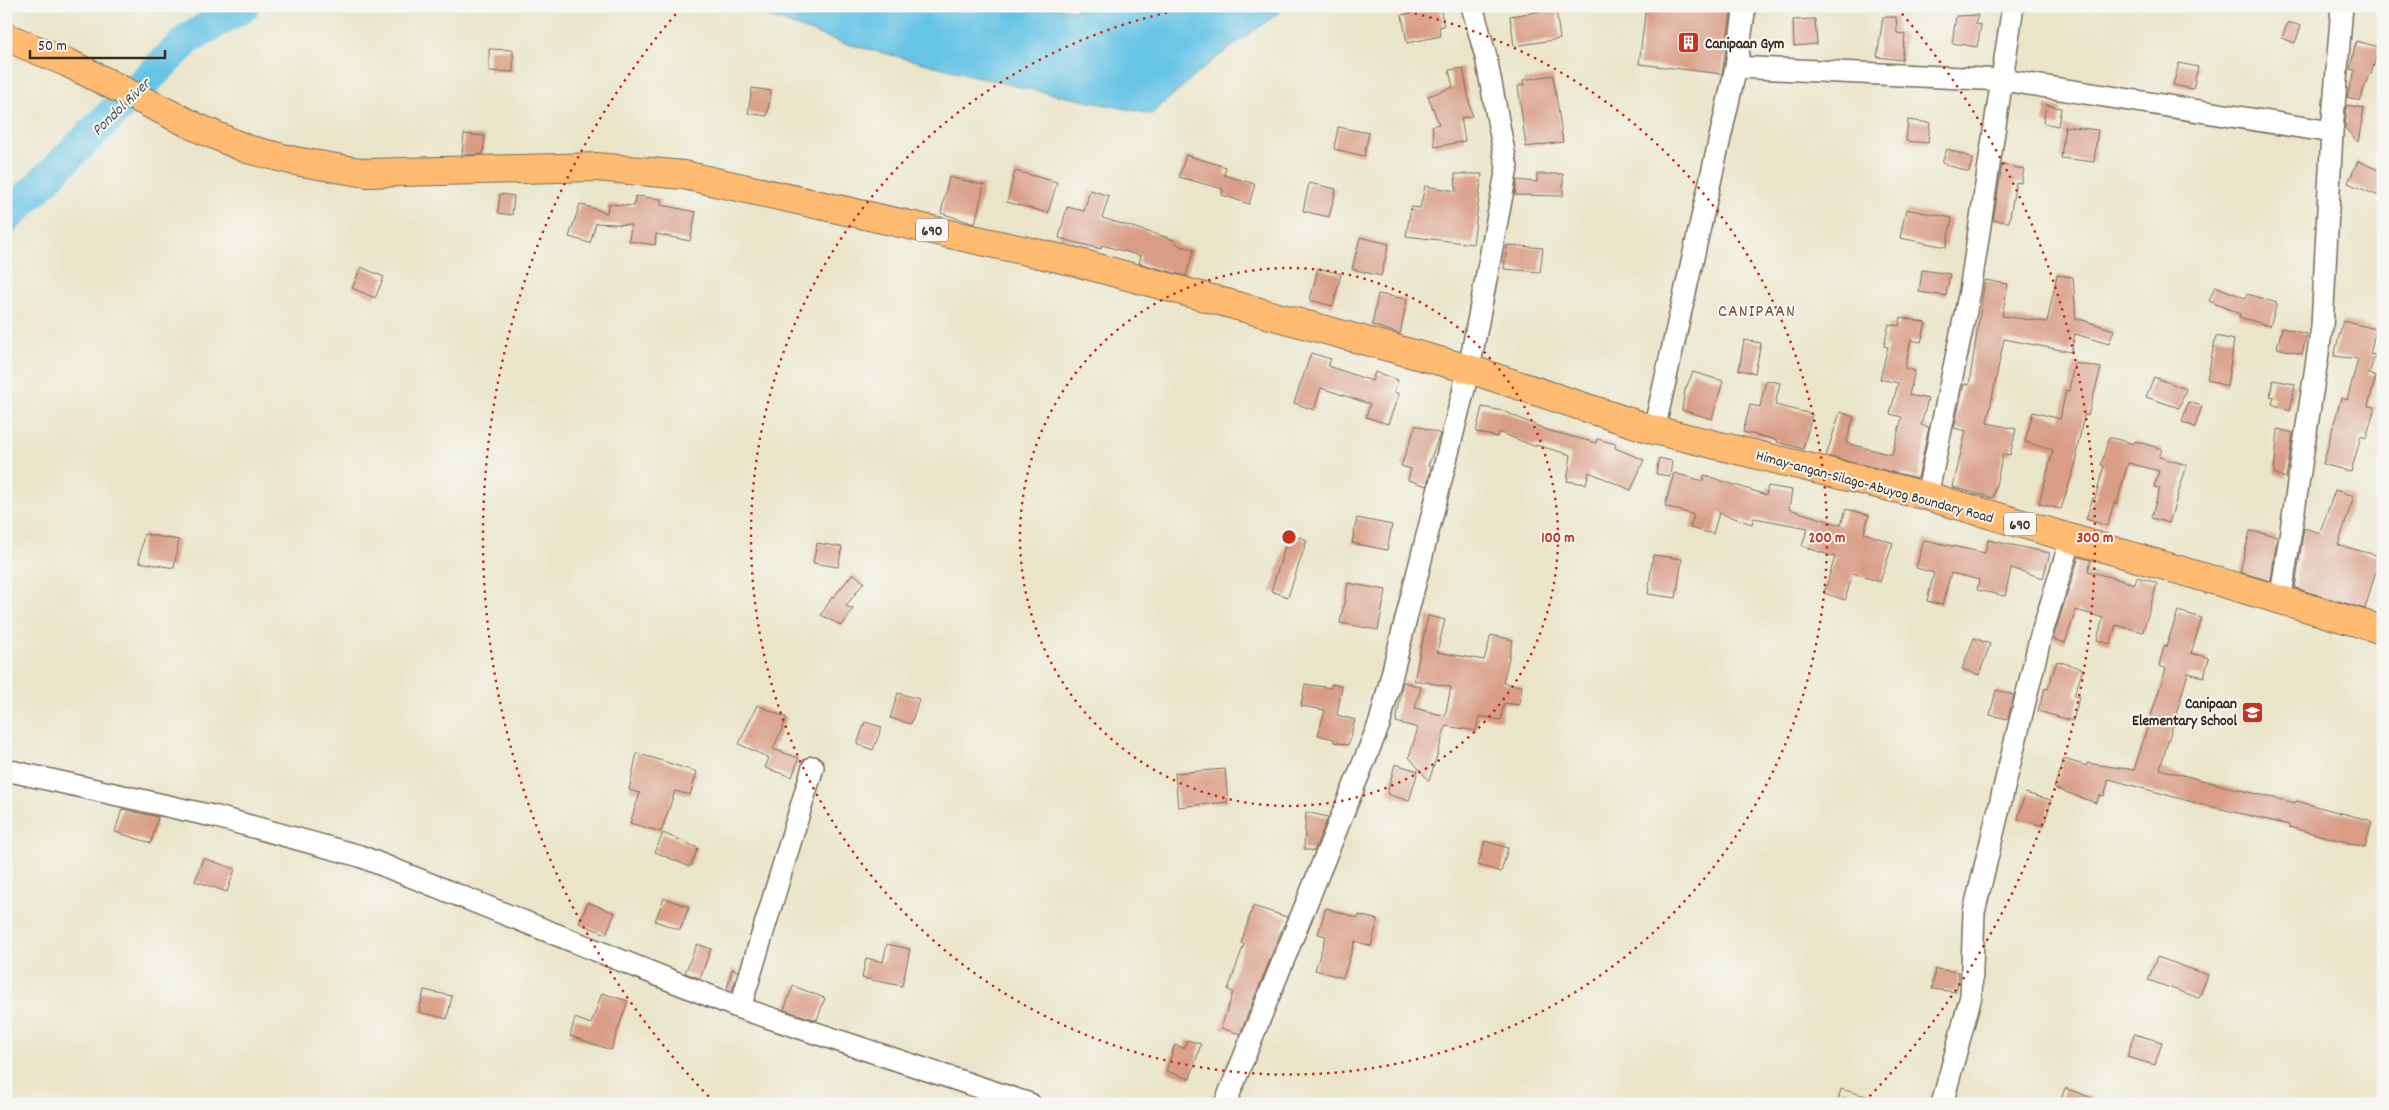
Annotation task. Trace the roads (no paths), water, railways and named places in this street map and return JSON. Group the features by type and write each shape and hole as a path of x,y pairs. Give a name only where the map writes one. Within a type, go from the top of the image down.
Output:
{"main road":[{"name":"690","path":"6,37 68,63 196,127 247,150 294,161 366,173 596,167 684,175 1076,262 1469,370 1654,430"},
{"name":"Himay-angan-Silago-Abuyog Boundary Road","path":"1654,430 1927,496 2280,602 2383,630"}],"street":[{"path":"1225,1104 1380,722 1469,370 1507,168 1486,57 1472,6"},
{"path":"1654,430 1736,67 1745,6"},
{"path":"1927,496 1970,291 2013,6"},
{"path":"2280,602 2322,327 2332,132 2342,6"},
{"path":"1736,67 2003,80 2332,132"},
{"path":"1942,1104 1972,996 1974,912 2040,639 2071,539"},
{"path":"740,1008 813,767"},
{"path":"6,770 217,818 360,856 740,1008 1030,1104"}],"water":[{"path":"739,6 1034,6 1077,10 1078,6 1288,6 1212,61 1151,114 1023,88 843,43"}],"waterway":[{"name":"Pondol River","path":"6,218 189,38 244,6"}],"place":[{"name":"Canipaan Gym","path":"1689,43"},
{"name":"Canipaan Elementary School","path":"2253,712"}],"district":[{"name":"CANIPAAN","path":"1757,310"}]}
